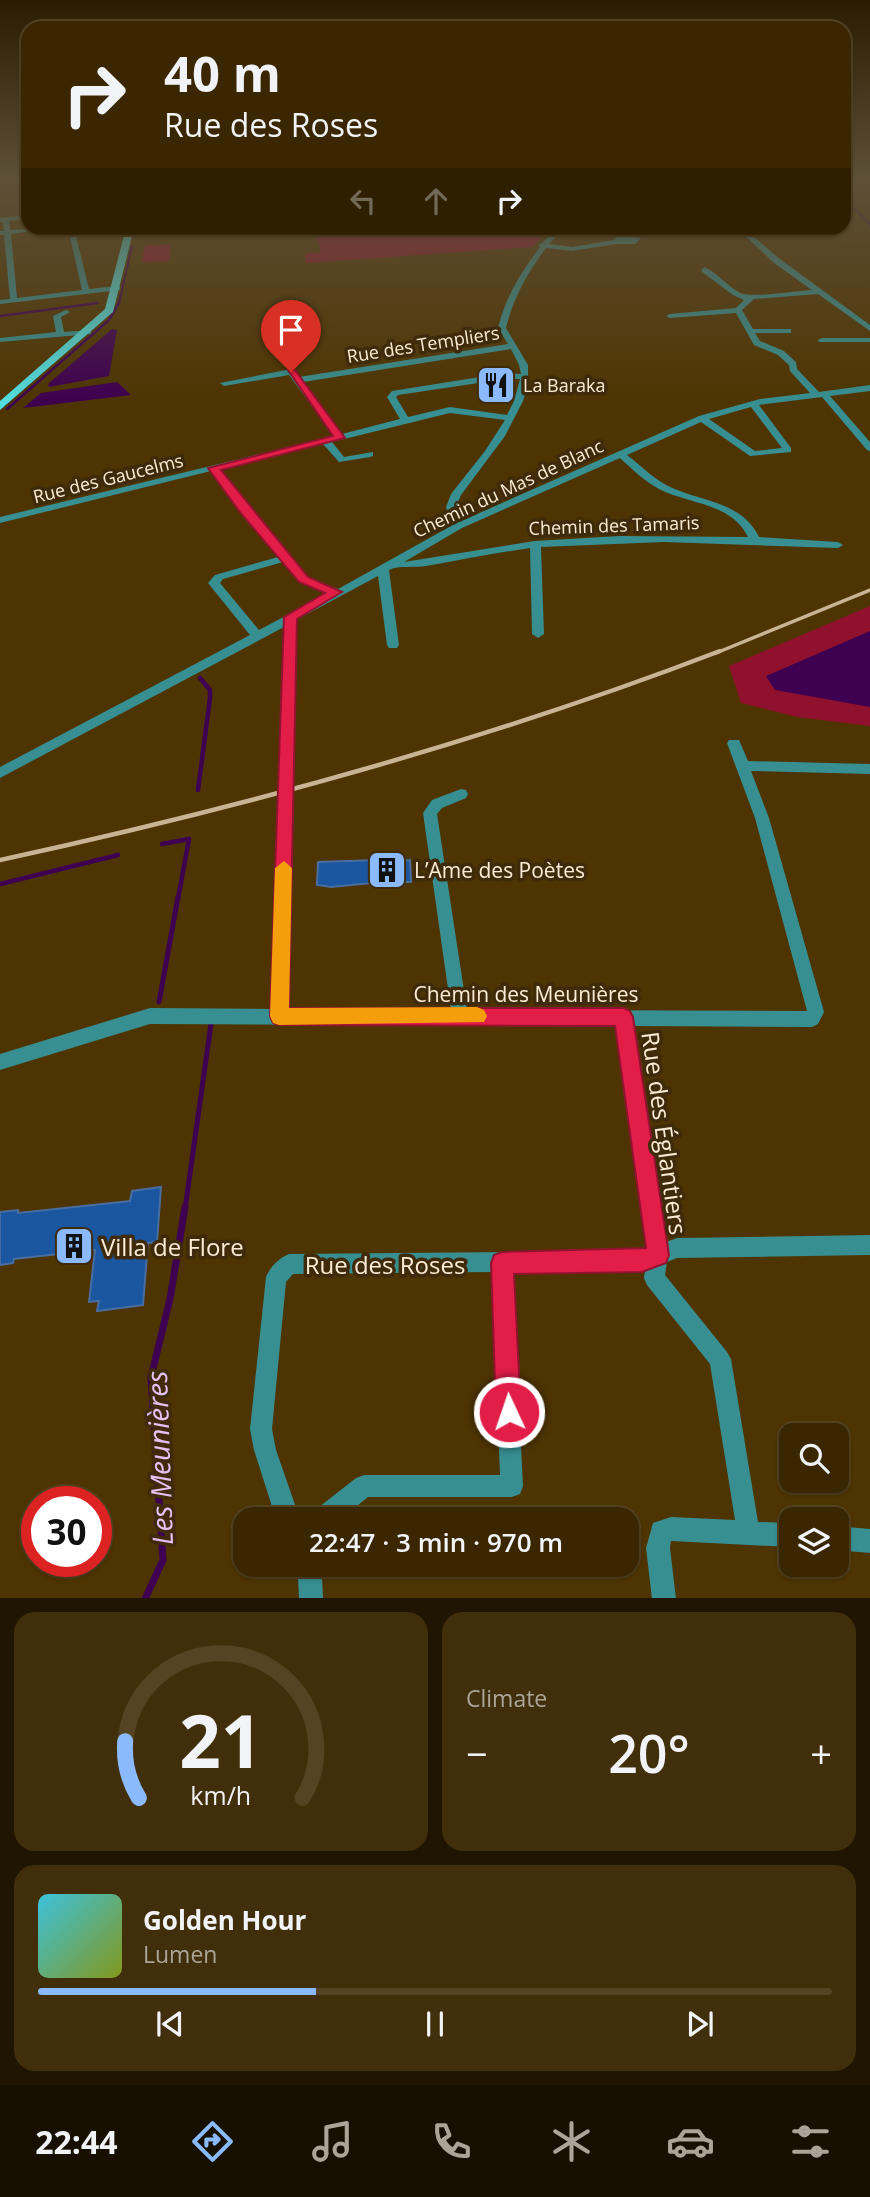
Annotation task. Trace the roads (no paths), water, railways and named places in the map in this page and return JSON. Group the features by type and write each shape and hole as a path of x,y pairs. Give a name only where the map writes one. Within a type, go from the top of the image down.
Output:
{"main road":[{"path":"0,407 110,310 124,254"}],"street":[{"path":"6,254 14,301"},
{"path":"77,254 86,292"},
{"path":"458,526 454,523 451,507 456,494 509,418 523,390 523,364 502,328 537,254"},
{"path":"769,254 870,329"},
{"path":"704,269 712,274 723,289 749,299 819,292"},
{"path":"0,302 117,288"},
{"path":"670,316 738,310 749,299"},
{"path":"738,310 757,343 781,353 793,365 803,382 820,393 870,448"},
{"path":"60,332 57,316 66,312"},
{"path":"752,331 788,331"},
{"path":"0,340 60,332 88,332"},
{"path":"822,340 870,340"},
{"name":"Rue des Templiers","path":"299,381 304,378 512,346"},
{"path":"223,383 291,372 316,410 340,438"},
{"path":"406,421 391,397 395,393 505,376 525,377"},
{"name":"Chemin du Mas de Blanc","path":"0,773 458,526 702,418 752,404 870,388"},
{"path":"702,418 753,454 792,453 752,404"},
{"name":"Rue des Gaucelms","path":"0,520 455,410 509,418"},
{"path":"326,441 342,460 370,454"},
{"path":"622,454 662,487 717,504 752,530 754,540"},
{"path":"214,468 303,579 336,592"},
{"name":"Chemin des Tamaris","path":"388,566 535,544 651,538 838,545"},
{"path":"535,544 538,634"},
{"path":"257,635 214,583 219,577 285,558"},
{"path":"388,566 393,645"},
{"path":"279,1016 290,617"},
{"name":"Chemin des Meunières","path":"0,1062 150,1016 812,1019 816,1012 762,818 734,743"},
{"path":"744,766 870,769"},
{"path":"460,1016 430,813 437,804 461,794"},
{"name":"Rue des Églantiers","path":"624,1017 658,1255 654,1278 720,1359 748,1532"},
{"name":"Rue des Roses","path":"284,1507 264,1450 261,1429 276,1277 282,1268 289,1264 642,1261 677,1248 870,1245"},
{"path":"337,1507 365,1486 512,1486 502,1263"},
{"path":"664,1598 658,1548 661,1531 671,1529 779,1534"},
{"path":"849,1539 870,1541"},
{"path":"310,1577 311,1598"}],"waterway":[{"path":"119,303 130,254"},
{"path":"0,316 98,303"},
{"path":"7,409 109,320 119,303"},
{"name":"Les Meunières","path":"198,790 210,698 210,690 200,678"},
{"name":"Les Meunières","path":"162,844 189,839 178,899"},
{"path":"0,884 118,855"},
{"name":"Les Meunières","path":"159,1002 178,897"},
{"name":"Les Meunières","path":"185,1209 211,1024"},
{"name":"Les Meunières","path":"145,1598 163,1560 151,1377 170,1299 185,1207"}],"railway":[{"path":"716,653 870,590"},
{"path":"0,860 183,818 454,743 632,684 720,651"}],"place":[{"name":"La Baraka","path":"496,385"},
{"name":"L’Ame des Poètes","path":"387,870"},
{"name":"Villa de Flore","path":"74,1246"}]}
